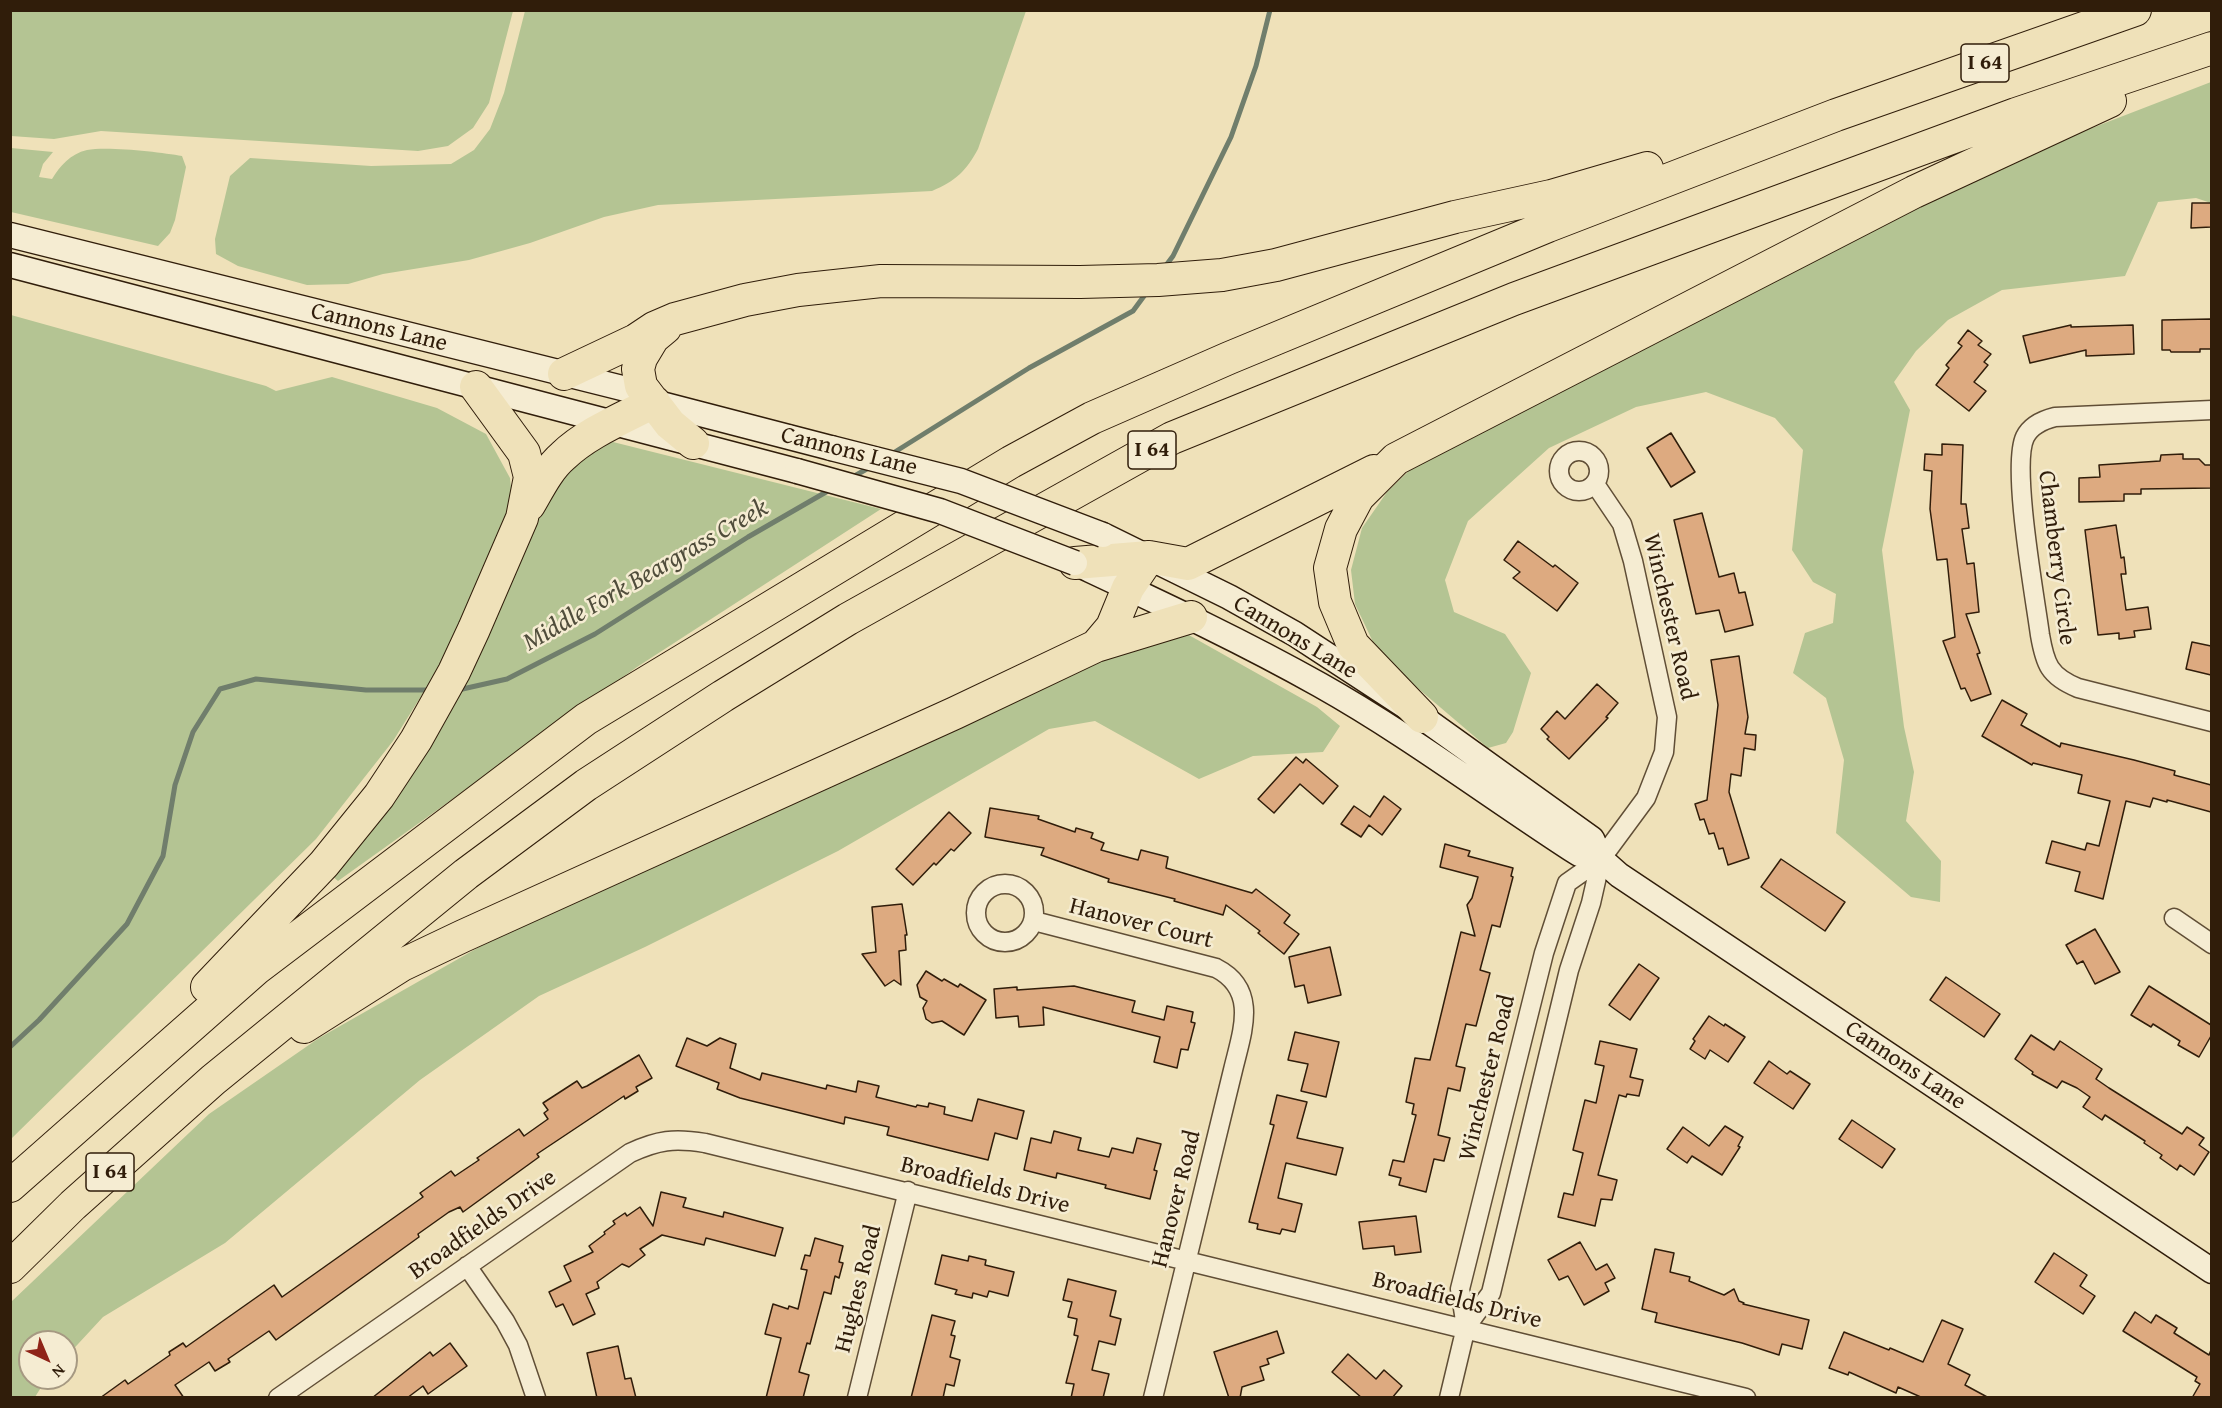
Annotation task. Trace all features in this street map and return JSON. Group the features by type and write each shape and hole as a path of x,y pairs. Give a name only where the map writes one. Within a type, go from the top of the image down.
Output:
{"highway":[{"name":"I 64","path":"10,1186 256,969 586,719 1011,462 1092,418 1229,358 1548,226 1836,116 2134,10"},
{"name":"I 64","path":"10,1267 73,1205 213,1080 466,874 586,785 723,696 848,619 1173,438 1514,299 2016,114 2211,48"},
{"path":"1076,563 1149,557 1188,564 1914,192 2211,54"},
{"path":"564,374 675,319 745,300 854,283 1080,282 1158,280 1222,275 1276,265 1455,217 1551,196 1836,116"},
{"path":"675,319 653,338 638,369 641,386 670,424 693,443"},
{"path":"476,387 524,453 530,477 522,518"},
{"path":"71,1132 324,864 379,796 416,740 454,672 522,518 545,477 561,457 582,439 654,402"},
{"path":"1396,459 1359,497 1341,529 1330,568 1335,602 1353,645 1420,727"},
{"path":"1096,646 1112,627 1128,588 1149,557"},
{"path":"213,1080 402,965 1096,646 1191,617"}],"main road":[{"name":"Cannons Lane","path":"10,235 626,389 654,402 962,481 1103,535 1296,634 1420,727 1592,839 1600,859 1619,875 2211,1271"},
{"name":"Cannons Lane","path":"10,265 693,443 940,511 1076,563 1191,617 1321,686 1420,727"},
{"path":"176,309 183,277"}],"street":[{"name":"Chamberry Circle","path":"2211,410 2055,417 2044,420 2033,427 2026,436 2020,459 2022,493 2040,635 2044,658 2051,671 2059,679 2078,688 2211,722"},
{"name":"Winchester Road","path":"1466,1328 1460,1289 1544,953 1567,883 1600,859 1646,798 1664,752 1667,717 1633,561 1622,524 1595,484"},
{"name":"Winchester Road","path":"1449,1398 1466,1328 1491,1293 1569,970 1591,903 1600,859"},
{"path":"2174,918 2211,944"},
{"name":"Hanover Court","path":"1034,921 1216,968 1235,981 1241,990 1244,1012"},
{"name":"Hanover Road","path":"1153,1398 1233,1070 1244,1012"},
{"path":"1529,1015 1557,1020"},
{"name":"Broadfields Drive","path":"278,1398 630,1153 652,1143 684,1139 1187,1259 1746,1398"},
{"path":"1497,1145 1526,1150"},
{"name":"Hughes Road","path":"857,1398 908,1191"},
{"path":"467,1266 505,1321 518,1345 536,1398"}],"green space":[{"path":"525,10 1026,11 978,149 960,174 932,191 658,205 604,217 530,243 469,260 383,274 348,284 307,285 238,266 216,254 215,239 230,176 250,158 371,166 451,164 474,150 490,129 504,93"},
{"path":"10,11 513,11 489,103 473,128 448,146 418,151 101,131 54,139 11,136"},
{"path":"2211,82 2211,203 2196,198 2158,202 2125,276 2002,290 1948,320 1916,351 1894,382 1910,410 1882,550 1904,727 1914,772 1906,821 1941,861 1940,902 1911,897 1836,833 1844,760 1826,698 1793,673 1805,633 1833,623 1836,594 1813,582 1792,550 1803,450 1775,418 1706,392 1636,407 1549,448 1468,521 1445,580 1454,612 1505,634 1531,673 1513,732 1506,743 1488,748 1400,673 1373,642 1355,604 1351,570 1362,528 1387,492 1415,465 2004,162"},
{"path":"11,148 53,152 43,164 39,177 52,179 66,161 75,154 87,150 120,149 182,156 186,167 170,233 158,246 11,212"},
{"path":"11,315 266,386 276,391 332,377 437,408 486,434 510,478 513,505 445,658 393,741 316,839 11,1139"},
{"path":"613,442 881,509 637,667 338,881 331,875 554,482 582,456"},
{"path":"1187,634 1317,707 1340,726 1323,752 1253,756 1199,779 1095,721 1049,729 838,851 645,947 539,996 420,1080 225,1243 103,1317 78,1344 78,1330 18,1330 18,1390 39,1390 35,1397 11,1398 11,1302 209,1114 319,1038 481,946 980,713 1140,644"}],"building":[{"path":"2192,203 2211,203 2211,227 2191,228"},
{"path":"2211,319 2211,349 2200,349 2200,352 2162,350 2162,320"},
{"path":"2071,325 2071,327 2133,325 2134,354 2086,356 2086,350 2030,363 2023,336"},
{"path":"1968,330 1982,341 1978,345 1991,354 1984,362 1988,365 1974,382 1986,391 1969,411 1936,385 1949,368 1946,365 1962,346 1958,343"},
{"path":"1671,433 1695,472 1671,487 1647,448"},
{"path":"1942,444 1963,445 1961,504 1966,504 1969,528 1962,529 1967,564 1974,563 1979,612 1966,614 1991,694 1971,701 1965,688 1961,689 1943,641 1955,637 1947,559 1937,560 1930,509 1932,471 1924,470 1925,454 1942,455"},
{"path":"2183,454 2183,459 2199,459 2205,465 2211,465 2211,488 2141,489 2141,494 2124,494 2124,501 2079,502 2079,478 2100,477 2099,465 2160,461 2161,455"},
{"path":"1702,513 1719,577 1734,573 1739,593 1745,592 1753,625 1725,632 1719,610 1696,614 1674,520"},
{"path":"2116,525 2126,574 2121,574 2126,610 2148,607 2151,629 2134,631 2135,637 2119,639 2119,633 2098,635 2085,530"},
{"path":"1518,541 1578,583 1557,611 1513,578 1520,572 1504,560"},
{"path":"2192,642 2211,646 2211,675 2186,669"},
{"path":"1739,656 1748,717 1745,734 1756,735 1755,750 1744,748 1741,776 1731,774 1729,792 1749,858 1728,865 1723,848 1719,849 1714,833 1709,834 1704,819 1700,820 1695,804 1707,800 1718,705 1711,660"},
{"path":"1597,684 1618,703 1606,717 1608,718 1569,759 1547,739 1549,737 1541,729 1557,711 1565,719"},
{"path":"2002,700 2027,714 2021,725 2060,747 2061,743 2134,760 2175,771 2174,775 2211,785 2211,812 2153,798 2150,807 2126,801 2103,899 2075,891 2080,872 2046,863 2052,841 2085,850 2087,843 2099,846 2110,801 2078,793 2082,775 2033,763 2032,765 1982,736"},
{"path":"1296,757 1303,763 1306,759 1338,786 1323,804 1300,784 1274,813 1258,799"},
{"path":"1384,796 1401,809 1382,835 1369,825 1361,837 1341,824 1354,806 1370,817"},
{"path":"990,808 1039,816 1038,819 1075,832 1076,828 1093,833 1091,838 1104,843 1101,850 1138,860 1141,850 1168,857 1166,868 1252,893 1256,889 1290,915 1284,923 1299,934 1284,954 1258,933 1260,931 1226,905 1223,915 1174,901 1175,899 1108,882 1109,879 1041,855 1044,848 985,837"},
{"path":"949,812 971,833 954,851 951,849 936,865 934,863 913,885 896,869"},
{"path":"1445,844 1470,851 1468,856 1513,868 1511,876 1513,877 1500,927 1492,925 1480,970 1490,973 1476,1026 1466,1024 1456,1066 1465,1068 1460,1091 1448,1088 1438,1135 1450,1138 1444,1161 1434,1159 1426,1192 1399,1185 1401,1178 1389,1175 1393,1160 1404,1162 1416,1115 1412,1114 1414,1104 1406,1102 1415,1058 1430,1060 1461,932 1475,936 1467,905 1472,898 1478,877 1440,867"},
{"path":"1781,859 1845,902 1825,931 1761,887"},
{"path":"902,904 907,935 905,935 906,950 899,951 901,985 894,980 885,986 862,954 876,952 872,907"},
{"path":"2095,929 2120,972 2095,984 2083,961 2077,964 2066,945"},
{"path":"1330,947 1341,995 1308,1003 1304,985 1295,987 1289,957"},
{"path":"1639,964 1659,978 1630,1020 1609,1005"},
{"path":"926,971 942,981 944,979 958,987 960,984 986,1000 964,1035 942,1021 932,1023 926,1019 923,1008 927,1001 920,997 917,985"},
{"path":"1946,977 2000,1014 1984,1037 1930,1000"},
{"path":"1074,986 1135,1001 1132,1012 1164,1020 1167,1006 1193,1012 1191,1022 1195,1023 1188,1050 1181,1049 1177,1068 1154,1062 1160,1037 1043,1007 1044,1025 1019,1027 1018,1016 996,1018 994,989 1017,987 1017,990"},
{"path":"2149,986 2211,1025 2211,1036 2199,1057 2178,1045 2180,1041 2153,1024 2151,1027 2131,1015"},
{"path":"1709,1016 1745,1037 1728,1062 1710,1050 1705,1059 1690,1049 1695,1041 1693,1039"},
{"path":"1295,1032 1339,1042 1326,1097 1301,1091 1308,1064 1288,1060"},
{"path":"2031,1035 2054,1050 2060,1041 2102,1069 2096,1079 2109,1088 2182,1134 2187,1127 2204,1138 2199,1145 2209,1152 2194,1175 2180,1165 2177,1170 2160,1158 2162,1155 2144,1143 2145,1141 2105,1115 2102,1120 2083,1107 2090,1097 2077,1088 2062,1081 2057,1088 2032,1074 2033,1072 2015,1059"},
{"path":"687,1038 707,1046 720,1038 736,1044 730,1068 760,1080 762,1073 826,1089 827,1085 856,1092 858,1081 879,1086 876,1097 916,1107 917,1105 928,1107 929,1103 945,1107 944,1114 972,1121 978,1099 1024,1111 1017,1139 995,1133 988,1160 887,1135 889,1127 845,1117 844,1124 740,1098 717,1089 719,1083 676,1066"},
{"path":"1600,1041 1637,1049 1630,1077 1643,1080 1639,1096 1619,1095 1598,1175 1617,1180 1612,1200 1601,1199 1595,1226 1558,1217 1564,1193 1573,1195 1583,1153 1573,1150 1585,1100 1596,1103 1604,1066 1595,1064"},
{"path":"639,1055 652,1078 636,1087 638,1091 625,1099 624,1096 537,1154 539,1157 463,1212 460,1207 449,1212 418,1234 419,1237 276,1340 269,1331 228,1359 230,1362 215,1371 209,1362 175,1385 184,1398 100,1398 125,1380 128,1384 170,1355 169,1352 183,1343 186,1347 274,1285 282,1297 423,1197 420,1193 451,1171 455,1176 519,1129 524,1136 548,1119 544,1113 548,1110 543,1103 577,1081 582,1088 587,1086"},
{"path":"1769,1061 1787,1074 1790,1071 1810,1084 1793,1109 1754,1083"},
{"path":"1277,1095 1307,1102 1297,1138 1343,1148 1336,1175 1286,1163 1278,1198 1302,1204 1295,1232 1282,1229 1280,1234 1257,1229 1258,1224 1249,1222 1274,1125 1270,1124"},
{"path":"1852,1120 1895,1149 1882,1168 1839,1139"},
{"path":"1725,1126 1743,1137 1738,1146 1740,1147 1722,1175 1692,1156 1687,1163 1667,1149 1683,1127 1709,1146"},
{"path":"1054,1131 1081,1138 1078,1150 1109,1157 1112,1148 1133,1153 1137,1138 1161,1144 1150,1199 1057,1173 1056,1178 1024,1170 1031,1138 1051,1143"},
{"path":"661,1192 686,1198 683,1207 723,1217 724,1212 783,1228 775,1256 706,1238 704,1245 662,1235 640,1249 645,1255 629,1267 622,1264 597,1282 599,1288 586,1294 595,1314 573,1325 563,1304 556,1307 549,1292 571,1281 564,1266 593,1252 589,1246 615,1224 613,1221 625,1213 627,1216 640,1207 653,1226"},
{"path":"1416,1216 1421,1252 1395,1255 1394,1246 1363,1249 1359,1222"},
{"path":"815,1238 843,1246 839,1262 843,1263 839,1278 835,1276 831,1294 824,1292 810,1344 807,1343 799,1372 809,1375 803,1398 766,1398 781,1338 765,1334 773,1304 788,1309 789,1306 798,1309 807,1270 801,1269 805,1255 810,1256"},
{"path":"1580,1242 1596,1270 1607,1264 1615,1278 1605,1283 1609,1291 1584,1305 1568,1276 1559,1280 1548,1260"},
{"path":"1655,1249 1674,1253 1670,1272 1690,1277 1689,1281 1724,1295 1734,1289 1739,1301 1743,1304 1809,1320 1802,1349 1782,1344 1779,1355 1742,1343 1655,1322 1657,1313 1642,1309"},
{"path":"2054,1253 2087,1275 2080,1286 2095,1296 2083,1314 2035,1282"},
{"path":"942,1255 968,1261 969,1256 986,1260 985,1265 1014,1272 1008,1296 989,1291 987,1297 973,1293 972,1298 955,1294 957,1290 935,1284"},
{"path":"1068,1279 1116,1291 1110,1316 1121,1319 1115,1345 1099,1341 1092,1370 1109,1374 1103,1398 1071,1398 1074,1384 1066,1383 1078,1336 1074,1335 1077,1319 1068,1317 1072,1302 1063,1300"},
{"path":"2135,1312 2151,1323 2156,1315 2177,1328 2174,1333 2209,1355 2211,1350 2211,1398 2192,1398 2200,1384 2195,1381 2197,1377 2123,1331"},
{"path":"932,1315 955,1321 951,1335 955,1336 950,1357 960,1360 954,1386 946,1384 943,1398 911,1398"},
{"path":"1942,1320 1963,1329 1948,1364 1970,1375 1965,1385 1989,1398 1923,1398 1898,1387 1896,1393 1849,1372 1848,1375 1829,1368 1844,1332 1923,1362"},
{"path":"1277,1331 1284,1353 1267,1359 1269,1364 1260,1367 1264,1380 1242,1387 1240,1398 1229,1398 1214,1352"},
{"path":"450,1343 467,1366 428,1394 423,1386 407,1398 372,1398 430,1352 433,1356"},
{"path":"618,1346 625,1379 631,1378 636,1398 597,1398 587,1353"},
{"path":"1348,1354 1376,1379 1384,1370 1402,1386 1392,1398 1362,1398 1332,1372"}],"waterway":[{"name":"Middle Fork Beargrass Creek","path":"1164,268 1173,256 1231,137 1256,66 1270,10"},
{"name":"Middle Fork Beargrass Creek","path":"890,455 1029,368 1133,311 1147,292"},
{"name":"Middle Fork Beargrass Creek","path":"851,478 872,466"},
{"name":"Middle Fork Beargrass Creek","path":"458,690 507,679 595,634 748,537 833,488"},
{"name":"Middle Fork Beargrass Creek","path":"10,1047 39,1020 127,924 163,856 175,785 193,732 220,689 256,679 366,690 433,690"}]}
